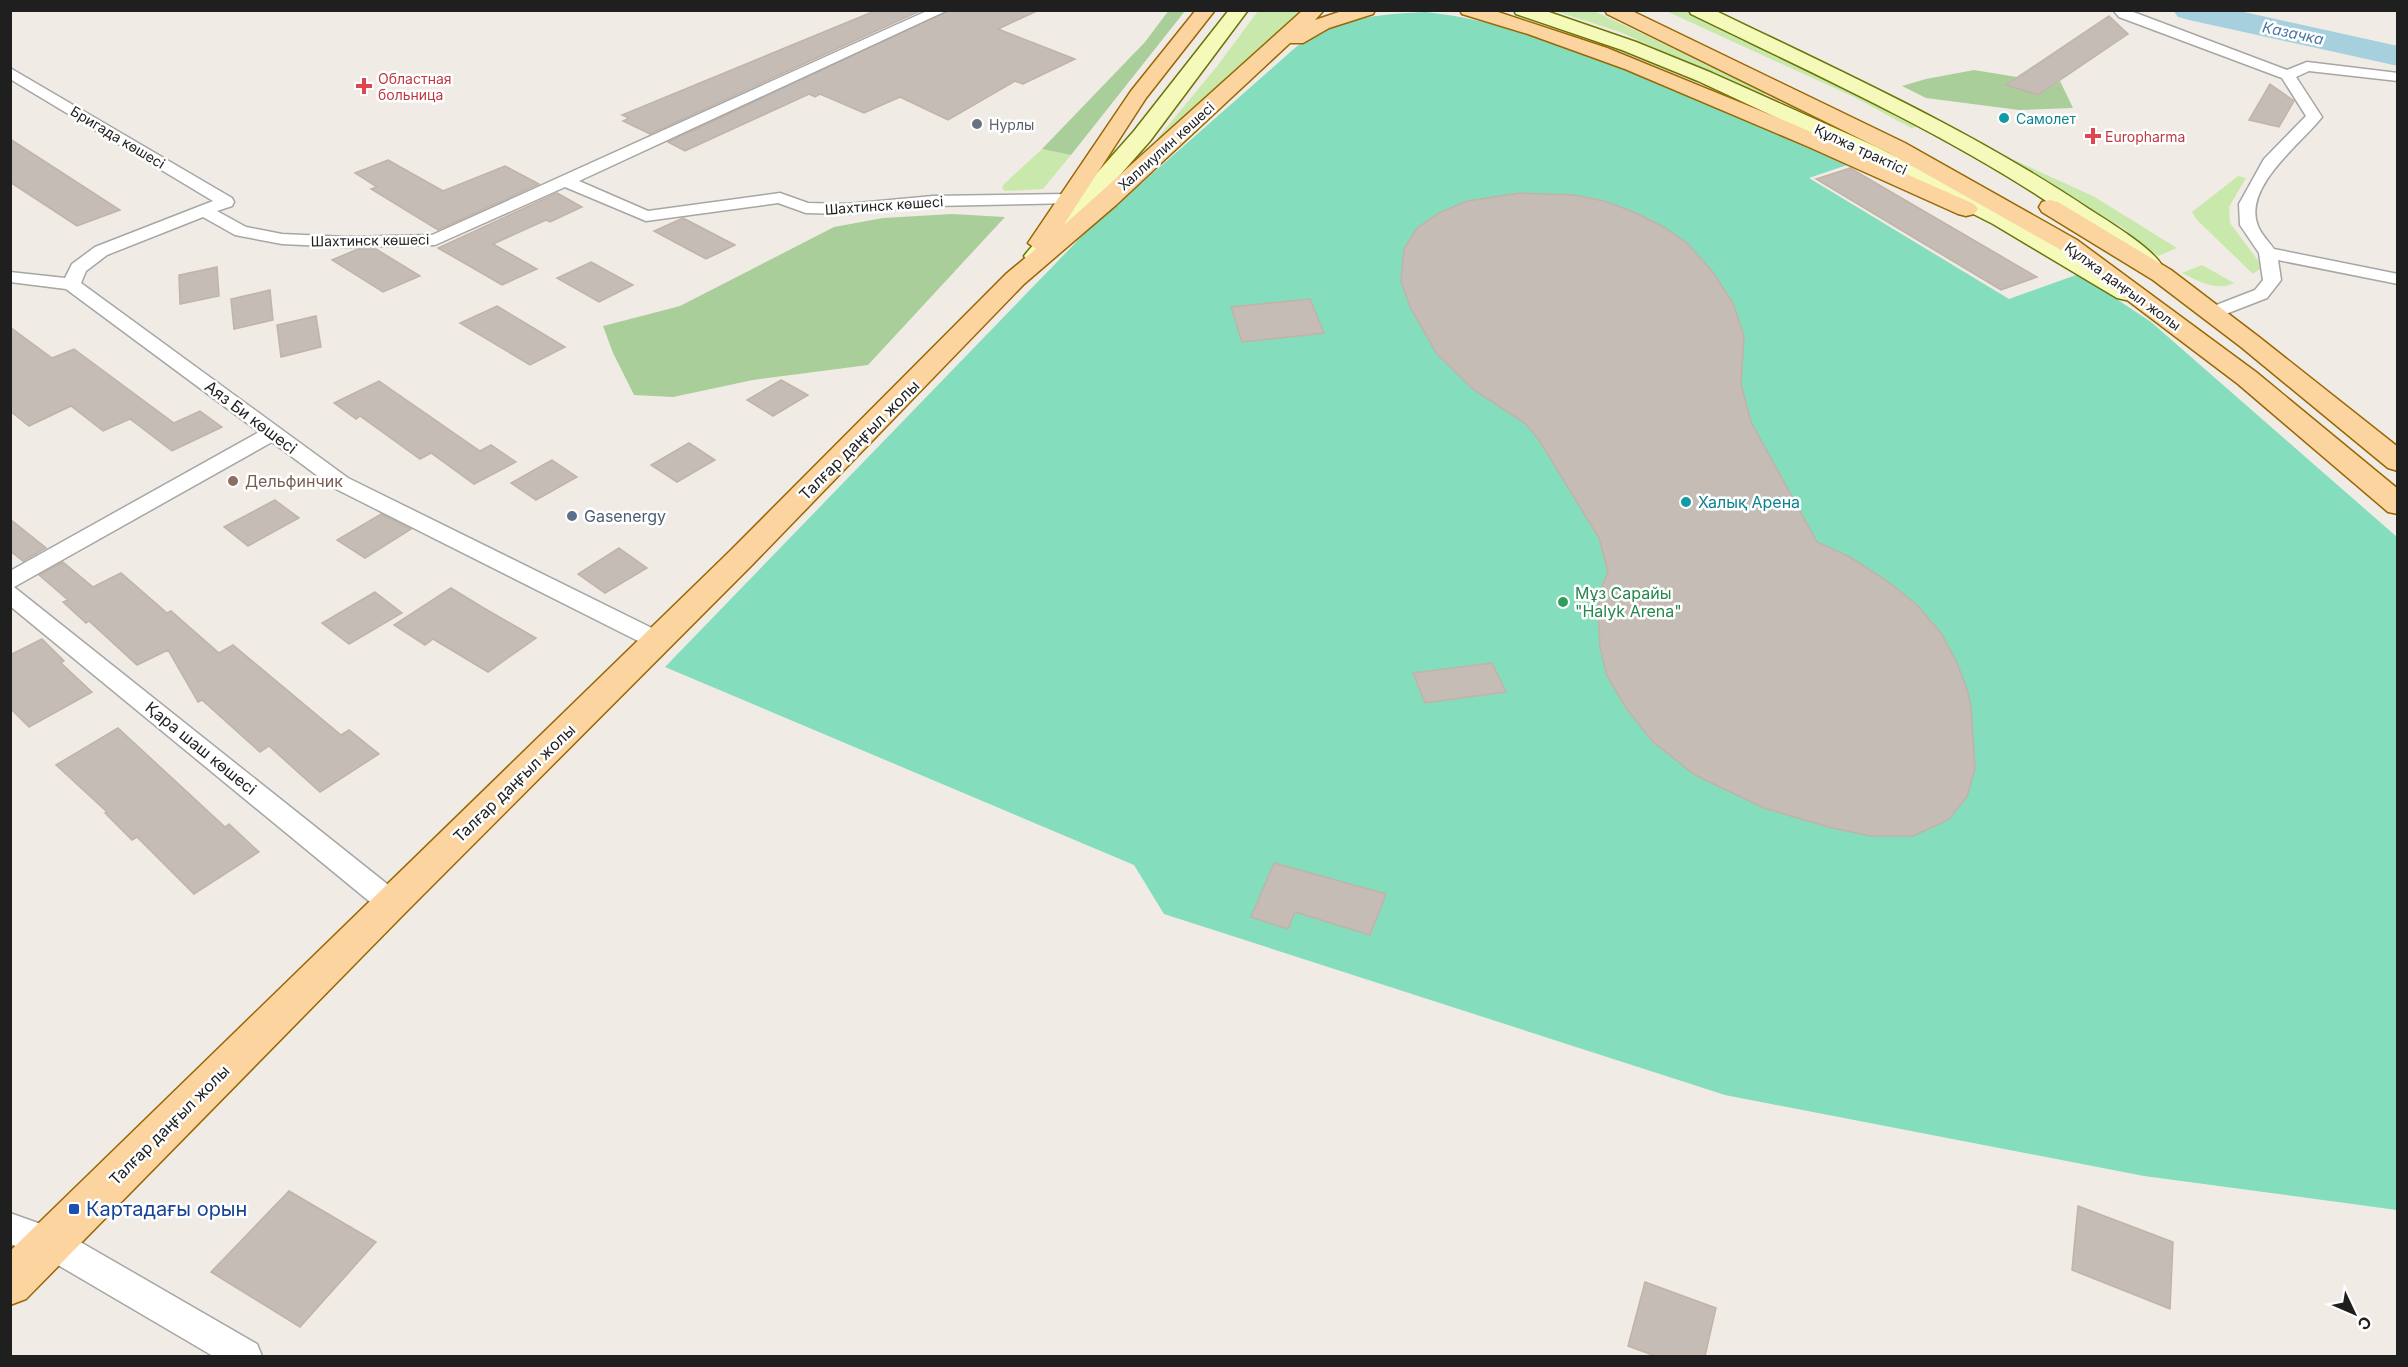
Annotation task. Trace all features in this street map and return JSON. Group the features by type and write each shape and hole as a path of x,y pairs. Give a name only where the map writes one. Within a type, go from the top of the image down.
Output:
{"main road":[{"path":"1015,279 1138,94 1206,10"},
{"name":"Халлиулин көшесі","path":"1015,279 1142,136 1239,10"},
{"name":"Халлиулин көшесі","path":"1015,279 1107,200 1315,10"},
{"path":"1243,77 1302,35 1322,24 1366,10"},
{"path":"1469,10 1543,32 1680,84 1861,160 2061,255"},
{"name":"Құлжа трактісі","path":"1523,10 1629,46 1725,86 1936,185 2001,219 2180,327"},
{"path":"1614,10 1831,105"},
{"path":"1650,10 1831,105"},
{"path":"1698,10 1847,83 1981,154 2069,205 2116,237 2162,275"},
{"name":"Құлжа даңғыл жолы","path":"1831,105 1927,141 2022,191 2162,275 2397,462"},
{"name":"Құлжа даңғыл жолы","path":"1831,105 1917,159 2069,245 2247,378 2397,504"},
{"name":"Талғар даңғыл жолы","path":"10,1283 888,411 1015,279"}],"street":[{"name":"Шахтинск көшесі","path":"204,211 241,231 282,239 347,242 435,240 940,10"},
{"path":"2120,10 2288,75 2314,117 2270,162 2247,204 2249,225 2268,253 2272,280 2261,294 2212,313"},
{"path":"2288,75 2307,66 2397,76"},
{"name":"Бригада көшесі","path":"10,72 226,202 204,211"},
{"name":"Шахтинск көшесі","path":"566,181 646,216 780,198 806,208 837,209 933,201 1069,200"},
{"path":"10,278 71,284 78,268 101,250 204,211"},
{"path":"2268,253 2397,279"},
{"path":"2313,261 2355,282 2397,291"},
{"name":"Аяз Би көшесі","path":"71,284 271,434 341,483 658,640"},
{"path":"10,581 271,434"},
{"name":"Қара шаш көшесі","path":"10,594 391,903"},
{"path":"10,1228 51,1243 245,1356"}],"green space":[{"path":"1169,10 1185,11 1071,155 1042,149 1145,42"},
{"path":"1258,11 1302,11 1160,140 1157,139 1218,65"},
{"path":"1555,11 1594,11 1769,93 1760,95 1620,32"},
{"path":"1666,11 1688,11 1923,126 1911,128 1854,97"},
{"name":"Мұз Сарайы \"Halyk Arena\"","path":"1426,12 1489,23 1581,51 1853,163 1809,178 2009,299 2079,274 2151,322 2397,537 2397,1210 2144,1176 1725,1095 1164,914 1134,865 665,667 1086,232 1296,47 1327,30 1358,19"},
{"path":"1974,70 2017,77 2007,85 2038,95 2060,81 2073,108 2019,110 1926,98 1902,86"},
{"path":"1042,149 1071,155 1043,189 1005,191 1002,188 1004,184"},
{"path":"2012,159 2093,196 2177,248 2158,256 2123,228 2005,160"},
{"path":"2238,176 2246,178 2229,207 2230,223 2263,267 2253,274 2196,219 2192,212"},
{"path":"952,214 1005,217 868,365 753,380 673,397 634,395 613,353 603,326 680,306 834,227 883,218"},
{"path":"2202,265 2234,283 2214,286 2182,273"}],"building":[{"path":"877,10 922,10 650,134 623,121 629,118 622,115"},
{"path":"950,10 1039,10 998,29 1075,59 1023,84 1015,81 948,120 900,97 864,113 820,94 815,97 809,94 685,151 668,142"},
{"path":"2109,16 2128,34 2038,95 2006,85"},
{"path":"2270,84 2294,101 2279,127 2249,120"},
{"path":"10,139 120,210 77,226 10,182"},
{"path":"388,160 443,191 505,166 539,184 438,230 371,189 377,187 355,173"},
{"path":"1850,168 2037,277 2001,290 1816,179"},
{"path":"557,193 582,207 550,222 546,220 493,244 537,269 502,285 438,248"},
{"name":"Халық Арена","path":"1520,193 1574,195 1604,201 1634,212 1662,226 1687,243 1712,271 1733,303 1744,336 1741,384 1751,422 1817,542 1850,557 1887,581 1917,605 1941,633 1957,663 1968,692 1971,708 1975,768 1967,797 1948,820 1913,836 1871,836 1832,828 1764,808 1695,775 1653,742 1626,708 1607,676 1600,647 1598,608 1602,586 1608,572 1599,538 1539,440 1526,424 1474,390 1437,354 1410,307 1401,281 1404,249 1417,228 1439,213 1467,201"},
{"path":"683,218 735,245 706,259 654,231"},
{"path":"358,249 376,249 420,276 383,292 332,260"},
{"path":"591,262 633,285 599,302 557,278"},
{"path":"217,267 219,296 180,304 179,275"},
{"path":"270,290 273,320 234,329 231,299"},
{"path":"1310,299 1324,333 1242,342 1231,307"},
{"path":"497,306 565,347 530,365 460,323"},
{"path":"316,316 321,347 281,357 277,325"},
{"path":"10,327 52,358 74,349 174,423 200,411 222,427 172,451 130,419 103,431 71,406 29,426 10,411"},
{"path":"781,380 808,395 773,416 747,400"},
{"path":"379,381 480,451 491,445 516,462 474,484 431,453 420,459 360,416 356,419 334,403"},
{"path":"689,443 715,460 677,482 651,465"},
{"path":"552,460 577,477 536,500 511,483"},
{"path":"275,500 299,518 248,546 224,527"},
{"path":"381,514 411,529 365,558 337,540"},
{"path":"10,519 46,548 23,561 10,551"},
{"path":"619,548 647,568 605,593 578,574"},
{"path":"63,562 93,587 121,573 167,613 171,611 219,653 233,645 341,735 349,730 379,754 320,792 269,746 260,752 202,700 198,702 168,650 137,665 89,621 86,623 63,602 68,600 39,575"},
{"path":"451,588 536,638 488,672 433,639 425,645 394,625"},
{"path":"375,592 402,613 349,644 322,623"},
{"path":"42,639 64,661 61,663 92,692 29,727 10,708 10,655"},
{"path":"1492,663 1506,692 1425,703 1413,673"},
{"path":"118,728 225,827 229,824 259,852 194,894 137,837 132,840 105,813 107,812 56,765"},
{"path":"1274,863 1386,894 1370,935 1295,912 1288,929 1251,917"},
{"path":"289,1191 376,1242 300,1327 211,1272"},
{"path":"2078,1206 2173,1242 2170,1309 2072,1270"},
{"path":"1645,1282 1716,1308 1705,1356 1655,1356 1628,1346"}],"waterway":[{"name":"Казачка","path":"2189,10 2398,56"}],"place":[{"name":"Областная больница","path":"364,86"},
{"name":"Самолет","path":"2004,118"},
{"name":"Нурлы","path":"977,124"},
{"name":"Europharma","path":"2093,136"},
{"name":"Дельфинчик","path":"233,481"},
{"name":"Халық Арена","path":"1686,502"},
{"name":"Gasenergy","path":"572,516"},
{"name":"Мұз Сарайы \"Halyk Arena\"","path":"1563,602"},
{"name":"Картадағы орын","path":"74,1209"}]}
